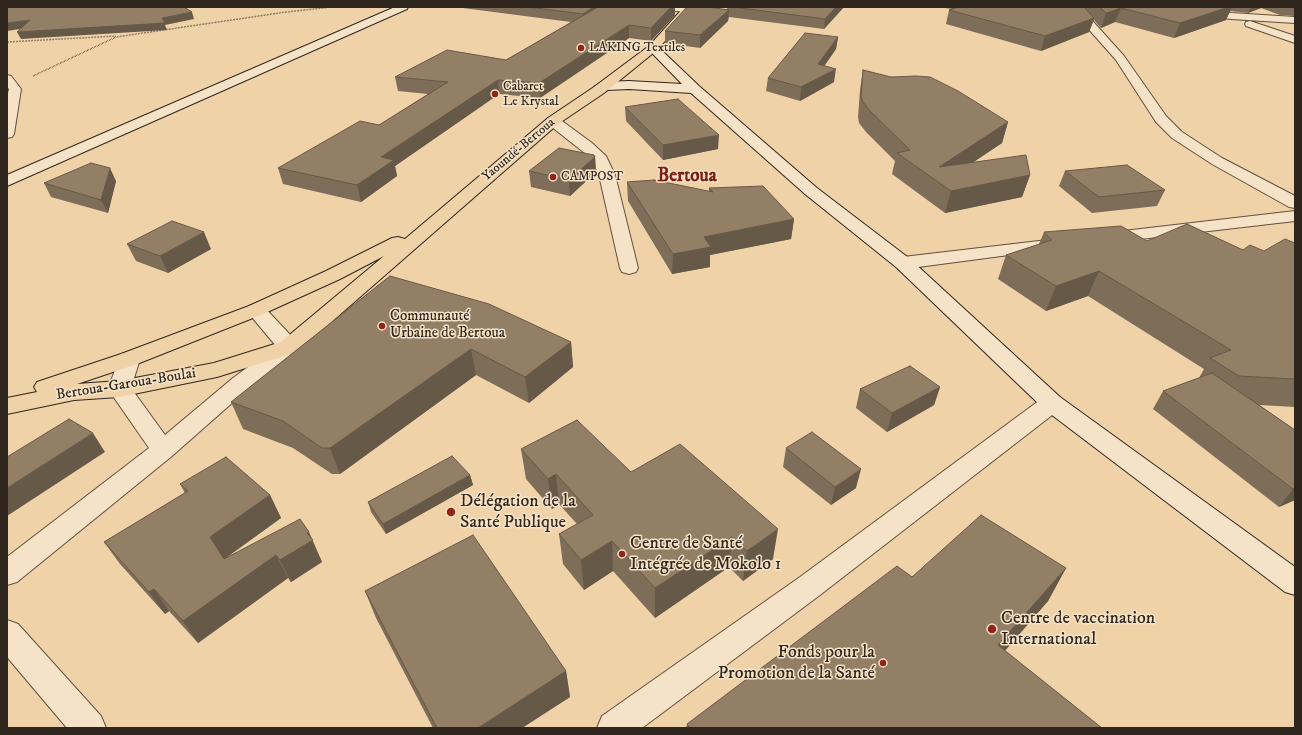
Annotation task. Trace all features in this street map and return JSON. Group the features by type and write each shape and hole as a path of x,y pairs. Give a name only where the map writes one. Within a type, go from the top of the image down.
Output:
{"highway":[{"name":"Yaoundé-Bertoua","path":"289,347 552,121 599,90 653,48 689,8"},
{"name":"Yaoundé-Bertoua","path":"256,310 333,275 428,228"},
{"name":"Bertoua-Garoua-Boulai","path":"7,401 129,359 256,310"},
{"name":"Bertoua-Garoua-Boulai","path":"7,406 74,392 119,389 216,370 289,347"}],"street":[{"path":"7,181 403,7"},
{"path":"665,7 689,8"},
{"path":"1074,7 1120,58 1161,119 1176,135 1218,161 1295,203"},
{"path":"1149,7 1231,16 1295,20"},
{"path":"1215,7 1231,16 1272,33 1295,40"},
{"path":"653,48 694,89 811,191 903,262 1052,403 1295,583"},
{"path":"7,134 15,89 10,83"},
{"path":"599,90 604,86 629,85 694,89"},
{"path":"552,121 587,146 598,156 607,175 629,268"},
{"path":"1093,240 1295,216"},
{"path":"903,262 1070,243"},
{"path":"7,573 163,450 241,383 289,347 256,310"},
{"path":"129,359 119,389 163,450"},
{"path":"614,728 810,586 1052,403"},
{"path":"7,634 89,728"}],"path":[{"path":"10,83 116,37 286,12 332,7"},
{"path":"7,42 98,38 182,28"}],"building":[{"path":"7,7 184,7 192,12 162,18 165,23 17,32 30,20 7,23"},
{"path":"528,7 594,7 583,14"},
{"path":"598,7 671,7 651,28 629,25 539,83 498,80 381,157 394,160 357,185 278,168 360,121 379,125 448,82 395,77 447,50 506,60"},
{"path":"687,7 708,7 729,10 700,35 665,31"},
{"path":"733,7 836,7 825,19"},
{"path":"958,7 1084,7 1094,18 1045,36 949,10"},
{"path":"1100,7 1229,7 1180,23 1121,8 1106,13"},
{"path":"805,33 838,37 818,64 836,69 801,87 768,78"},
{"path":"863,70 891,77 930,77 958,91 1008,122 939,167 1026,155 1030,175 951,191 897,153 910,150 870,111 863,102 861,97"},
{"path":"678,99 719,135 663,145 625,107"},
{"path":"559,148 594,155 595,157 569,180 529,171"},
{"path":"91,163 110,168 101,200 44,183"},
{"path":"1127,165 1165,190 1099,197 1065,171"},
{"path":"654,180 713,192 709,188 763,186 794,219 704,237 711,247 673,254 627,182"},
{"path":"172,221 204,232 160,256 127,244"},
{"path":"1187,224 1243,250 1250,245 1264,251 1285,239 1295,243 1295,379 1239,376 1210,358 1231,350 1099,271 1056,286 1006,255 1052,240 1044,232 1121,226 1147,241"},
{"path":"390,276 489,304 571,342 525,377 471,349 330,448 322,448 283,421 231,402"},
{"path":"910,366 940,387 892,413 860,389"},
{"path":"1212,373 1295,430 1295,488 1293,489 1163,391"},
{"path":"69,419 93,433 7,488 7,457"},
{"path":"577,420 631,472 680,444 778,529 747,551 732,537 655,588 612,541 581,560 559,534 593,515 556,474 548,479 521,449"},
{"path":"812,432 861,469 835,487 786,448"},
{"path":"452,456 470,475 383,524 368,502"},
{"path":"226,457 270,495 210,537 224,559 300,519 309,532 307,533 313,540 280,560 276,555 183,621 154,589 149,592 104,542 188,491 180,484"},
{"path":"981,515 1066,568 998,645 1102,728 690,728 687,724 897,566 912,577"},
{"path":"473,535 566,671 478,728 437,728 365,591"}],"place":[{"name":"LAKING Textiles","path":"581,48"},
{"name":"Cabaret Le Krystal","path":"495,94"},
{"name":"CAMPOST","path":"553,177"},
{"name":"Communauté Urbaine de Bertoua","path":"382,326"},
{"name":"Délégation de la Santé Publique","path":"451,512"},
{"name":"Centre de Santé Intégrée de Mokolo 1","path":"622,554"},
{"name":"Centre de vaccination International","path":"992,629"},
{"name":"Fonds pour la Promotion de la Santé","path":"883,663"}],"district":[{"name":"Bertoua","path":"687,177"}]}
